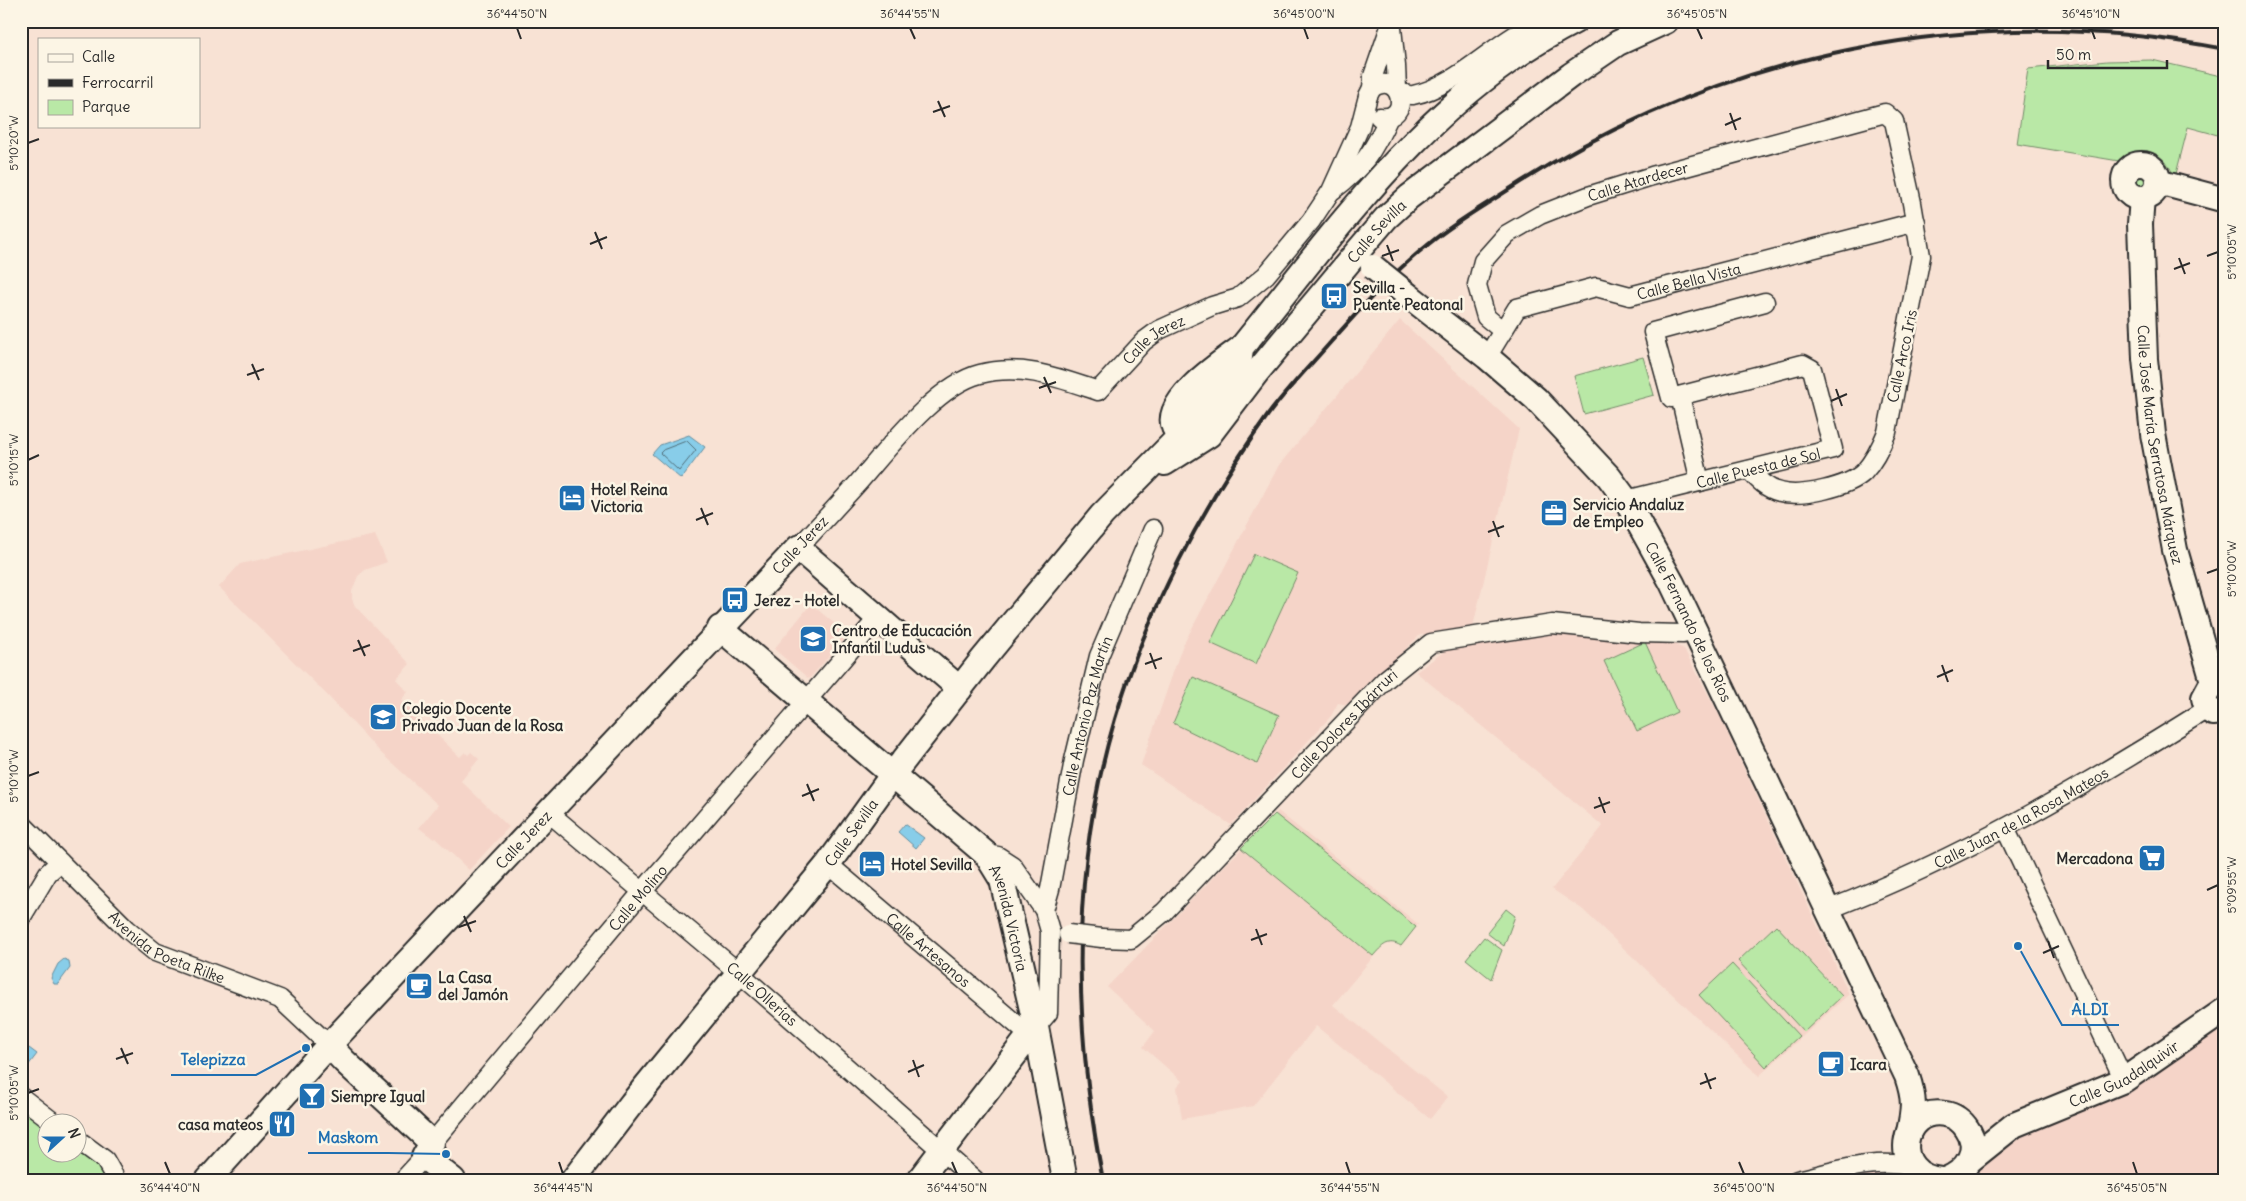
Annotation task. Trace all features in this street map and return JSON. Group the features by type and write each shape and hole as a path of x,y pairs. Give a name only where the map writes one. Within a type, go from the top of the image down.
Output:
{"main road":[{"name":"Calle Sevilla","path":"573,1180 632,1103 828,864 893,774 960,689 1102,515 1180,435 1173,425 1172,413 1178,403 1205,376 1241,348 1372,186 1415,138 1472,89 1518,54 1574,21"},
{"name":"Calle Sevilla","path":"1129,486 1204,439 1365,260 1386,218 1409,197 1532,103 1618,43 1666,21"},
{"name":"Calle José María Serratosa Márquez","path":"2219,685 2175,550 2153,434 2145,360 2140,224 2150,190 2225,200"},
{"name":"Calle Fernando de los Ríos","path":"1365,260 1487,357 1536,400 1609,477 1626,500 1672,583 1695,630 1907,1076 1913,1096 1913,1109 1907,1137"},
{"path":"1180,435 1186,438 1199,438 1216,424"},
{"path":"798,548 877,619 960,689"},
{"name":"Calle Jerez","path":"208,1180 330,1045 720,628 798,548"},
{"name":"Avenida Victoria","path":"720,628 893,774 986,854 1013,880 1032,1031 1065,1180"},
{"path":"2216,710 2204,698 2205,693 2219,685"},
{"name":"Calle Guadalquivir","path":"1969,1168 2014,1125 2124,1080 2225,1010"},
{"path":"919,1180 1032,1031"},
{"path":"330,1045 428,1150 453,1180"},
{"name":"Calle Fernando de los Ríos","path":"1907,1076 1933,1103 1953,1117"},
{"path":"1940,1113 1953,1117 1969,1132 1972,1148 1969,1168 1956,1175 1932,1177 1908,1158 1907,1137 1921,1119 1927,1115 1940,1113"},
{"name":"Calle Guadalquivir","path":"1953,1117 1988,1124 2014,1125"}],"street":[{"path":"1392,23 1398,91 1400,104 1394,114 1389,117 1378,117 1374,114 1370,95 1382,84 1392,86 1398,91 1412,95 1431,88 1450,79 1517,34 1542,22"},
{"name":"Calle Jerez","path":"798,548 910,424 945,391 980,374 1014,370 1039,371 1098,392 1144,341 1159,330 1212,306 1238,298 1266,275 1311,220 1331,191 1360,127 1370,95 1373,76 1392,23"},
{"path":"1396,66 1405,78 1414,85 1431,88"},
{"name":"Calle Arco Iris","path":"1750,470 1762,484 1781,493 1807,492 1849,483 1863,473 1878,454 1887,432 1921,256 1916,222 1894,121 1885,113"},
{"name":"Calle Atardecer","path":"1503,331 1486,317 1477,285 1483,261 1507,234 1540,214 1588,196 1652,176 1885,113"},
{"name":"Calle Jerez","path":"1331,191 1358,169 1375,147 1389,117"},
{"name":"Calle Bella Vista","path":"1487,357 1517,308 1596,286 1630,296 1916,222"},
{"path":"1700,482 1680,396 1671,398 1653,332 1766,302"},
{"name":"Calle Puesta de Sol","path":"1626,500 1833,449 1812,369 1803,364 1680,396"},
{"name":"Calle Antonio Paz Martín","path":"1044,910 1050,889 1080,735 1099,656 1153,529"},
{"name":"Calle Molino","path":"403,1180 642,892 877,619"},
{"name":"Calle Dolores Ibárruri","path":"1059,932 1102,938 1131,939 1164,912 1385,680 1431,643 1552,624 1639,633 1683,634 1695,630"},
{"name":"Calle Juan de la Rosa Mateos","path":"1827,910 1918,873 2006,830 2106,771 2216,710"},
{"name":"Calle Ollerías","path":"548,812 738,972 975,1180"},
{"name":"Avenida Poeta Rilke","path":"21,823 127,929 155,952 266,992 280,999 330,1045"},
{"path":"2006,830 2124,1080"},
{"path":"21,918 48,873 60,862"},
{"name":"Calle Artesanos","path":"828,864 1032,1031"},
{"path":"1013,880 1044,910 1059,932 1048,1013 1032,1031"},
{"path":"21,1097 43,1114"},
{"path":"1868,1165 1885,1157 1907,1137"},
{"path":"88,1147 105,1160 114,1176 112,1180"},
{"path":"1797,1180 1868,1165 1899,1164 1932,1177"}],"shaded area":[{"path":"1400,320 1519,429 1473,627 1420,635 1348,705 1338,703 1331,716 1231,825 1141,765 1182,647 1279,465"},
{"name":"Colegio Docente Privado Juan de la Rosa","path":"375,535 387,562 365,570 358,576 352,591 352,599 355,606 410,664 396,679 408,692 401,700 460,757 465,752 468,755 471,752 479,759 461,781 509,827 469,870 435,838 419,828 438,805 381,753 328,696 219,587 240,564"},
{"name":"Centro de Educación Infantil Ludus","path":"811,604 848,635 809,679 774,649"},
{"path":"1554,631 1676,645 1684,649 1719,715 1849,994 1759,1076 1582,909 1552,889 1603,826 1416,672 1446,650"},
{"path":"1278,811 1418,924 1401,946 1395,942 1384,944 1333,1005 1448,1097 1430,1119 1316,1026 1253,1106 1182,1119 1177,1087 1182,1081 1143,1047 1155,1031 1107,987"},
{"path":"2225,1015 2225,1180 1972,1180 1975,1160 2123,1078"},
{"path":"1886,1156 1950,1180 1779,1180"}],"green space":[{"path":"2152,60 2225,77 2225,137 2188,127 2176,174 2173,174 2163,159 2149,151 2134,152 2126,155 2119,161 2017,144 2028,69 2107,61"},
{"path":"2137,171 2145,171 2150,176 2148,187 2137,189 2132,184 2132,176"},
{"path":"1643,357 1654,395 1584,414 1574,376"},
{"path":"1254,554 1298,573 1256,664 1210,643"},
{"path":"1645,642 1677,712 1637,731 1604,661"},
{"path":"1193,677 1279,715 1257,764 1173,723"},
{"path":"1275,814 1416,927 1401,946 1392,943 1385,944 1373,956 1241,848"},
{"path":"1506,909 1515,916 1504,946 1487,933"},
{"path":"1776,925 1842,996 1804,1032 1738,961"},
{"path":"1484,937 1502,950 1491,979 1466,959"},
{"path":"1732,964 1799,1036 1766,1067 1699,995"},
{"path":"21,1107 38,1120 38,1164 88,1164 88,1158 100,1168 104,1180 21,1180"}],"water":[{"path":"689,435 705,447 681,479 652,454 660,445"},
{"path":"905,824 924,838 916,848 898,832"},
{"path":"64,959 69,961 70,968 58,984 54,984 51,978 58,964"},
{"path":"29,1048 37,1054 24,1071 21,1069 21,1058"}],"railway":[{"path":"1103,1180 1093,1123 1086,1065 1081,949 1090,833 1100,776 1115,719 1143,639 1160,600 1199,523 1221,486 1275,406 1377,291 1416,254 1468,215 1590,142 1675,102 1763,71 1853,49 1944,35 2037,31 2131,35 2225,49"}],"place":[{"name":"Sevilla - Puente Peatonal","path":"1334,296"},
{"name":"Hotel Reina Victoria","path":"572,498"},
{"name":"Servicio Andaluz de Empleo","path":"1554,513"},
{"name":"Jerez - Hotel","path":"735,600"},
{"name":"Centro de Educación Infantil Ludus","path":"813,639"},
{"name":"Colegio Docente Privado Juan de la Rosa","path":"383,717"},
{"name":"Mercadona","path":"2152,858"},
{"name":"Hotel Sevilla","path":"872,864"},
{"name":"ALDI","path":"2018,946"},
{"name":"La Casa del Jamón","path":"419,986"},
{"name":"Telepizza","path":"306,1048"},
{"name":"Icara","path":"1831,1064"},
{"name":"Siempre Igual","path":"312,1096"},
{"name":"casa mateos","path":"282,1124"},
{"name":"Maskom","path":"446,1154"}]}
